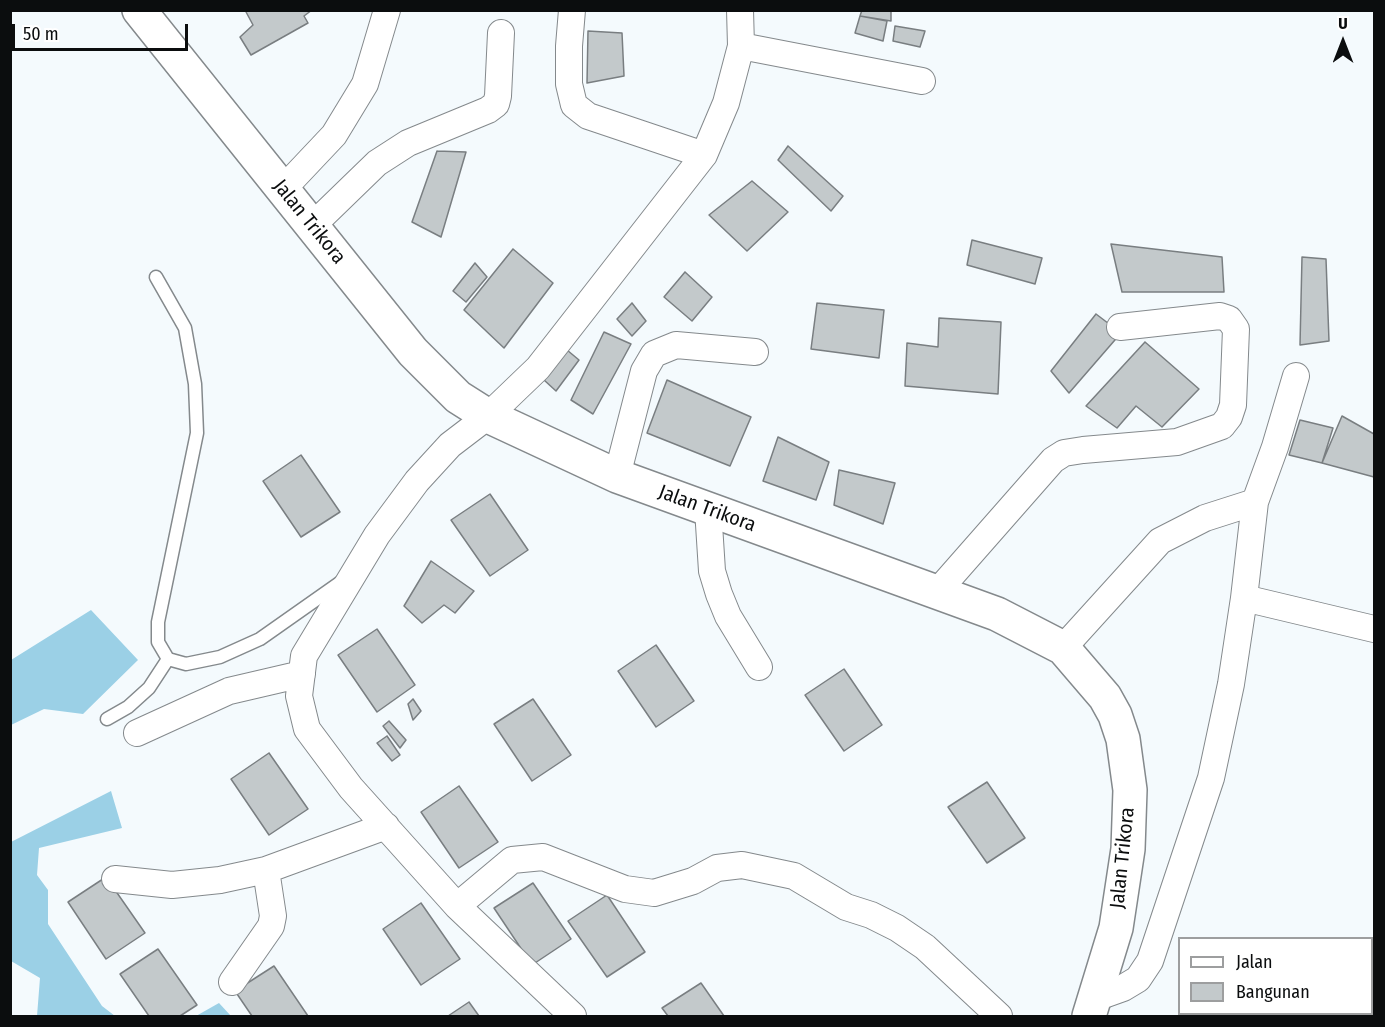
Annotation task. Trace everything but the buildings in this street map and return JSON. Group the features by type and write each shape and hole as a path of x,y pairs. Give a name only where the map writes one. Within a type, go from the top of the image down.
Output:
{"street":[{"name":"Jalan Trikora","path":"139,10 413,352 458,397 488,416 617,476 997,614 1063,648 1104,697 1115,716 1123,739 1130,790 1128,849 1116,928 1092,1007"},
{"path":"283,189 334,135 365,84 387,10"},
{"path":"572,10 569,84 574,105 588,116 704,155"},
{"path":"573,1017 457,906 351,788 307,729 299,696 304,656 377,535 417,481 450,445 488,416 538,368 704,155 726,103 741,46 740,10"},
{"path":"312,226 377,163 408,143 488,110 496,104 501,33"},
{"path":"741,46 922,81"},
{"path":"937,592 1053,460 1064,453 1177,442 1222,426 1229,417 1233,405 1236,329 1229,319 1220,316 1120,327"},
{"path":"617,476 644,371 654,354 676,345 755,352"},
{"path":"1092,1007 1138,979 1150,961 1211,778 1231,684 1255,502 1275,447 1296,376"},
{"path":"1063,648 1160,541 1205,518 1255,502"},
{"path":"708,509 712,571 719,594 728,616 759,667"},
{"path":"1244,598 1374,629"},
{"path":"137,733 229,691 302,674"},
{"path":"115,879 172,885 220,880 266,870 386,826"},
{"path":"457,906 512,860 543,857 625,889 654,893 693,881 717,868 742,865 794,876 846,907 871,915 897,928 925,947 999,1017"},
{"path":"232,982 271,926 273,916 266,870"}],"lane":[{"path":"156,277 185,327 195,384 197,434 158,622 158,642 168,659 186,664 220,657 260,639 352,575"},
{"path":"107,719 128,707 149,688 168,659"}],"shaded area":[{"path":"91,610 138,660 83,714 44,709 11,725 11,660"},
{"path":"111,791 122,828 39,848 37,875 48,890 48,924 102,1006 115,1016 37,1016 40,978 11,961 11,842"},
{"path":"219,1003 231,1016 196,1016"}]}
